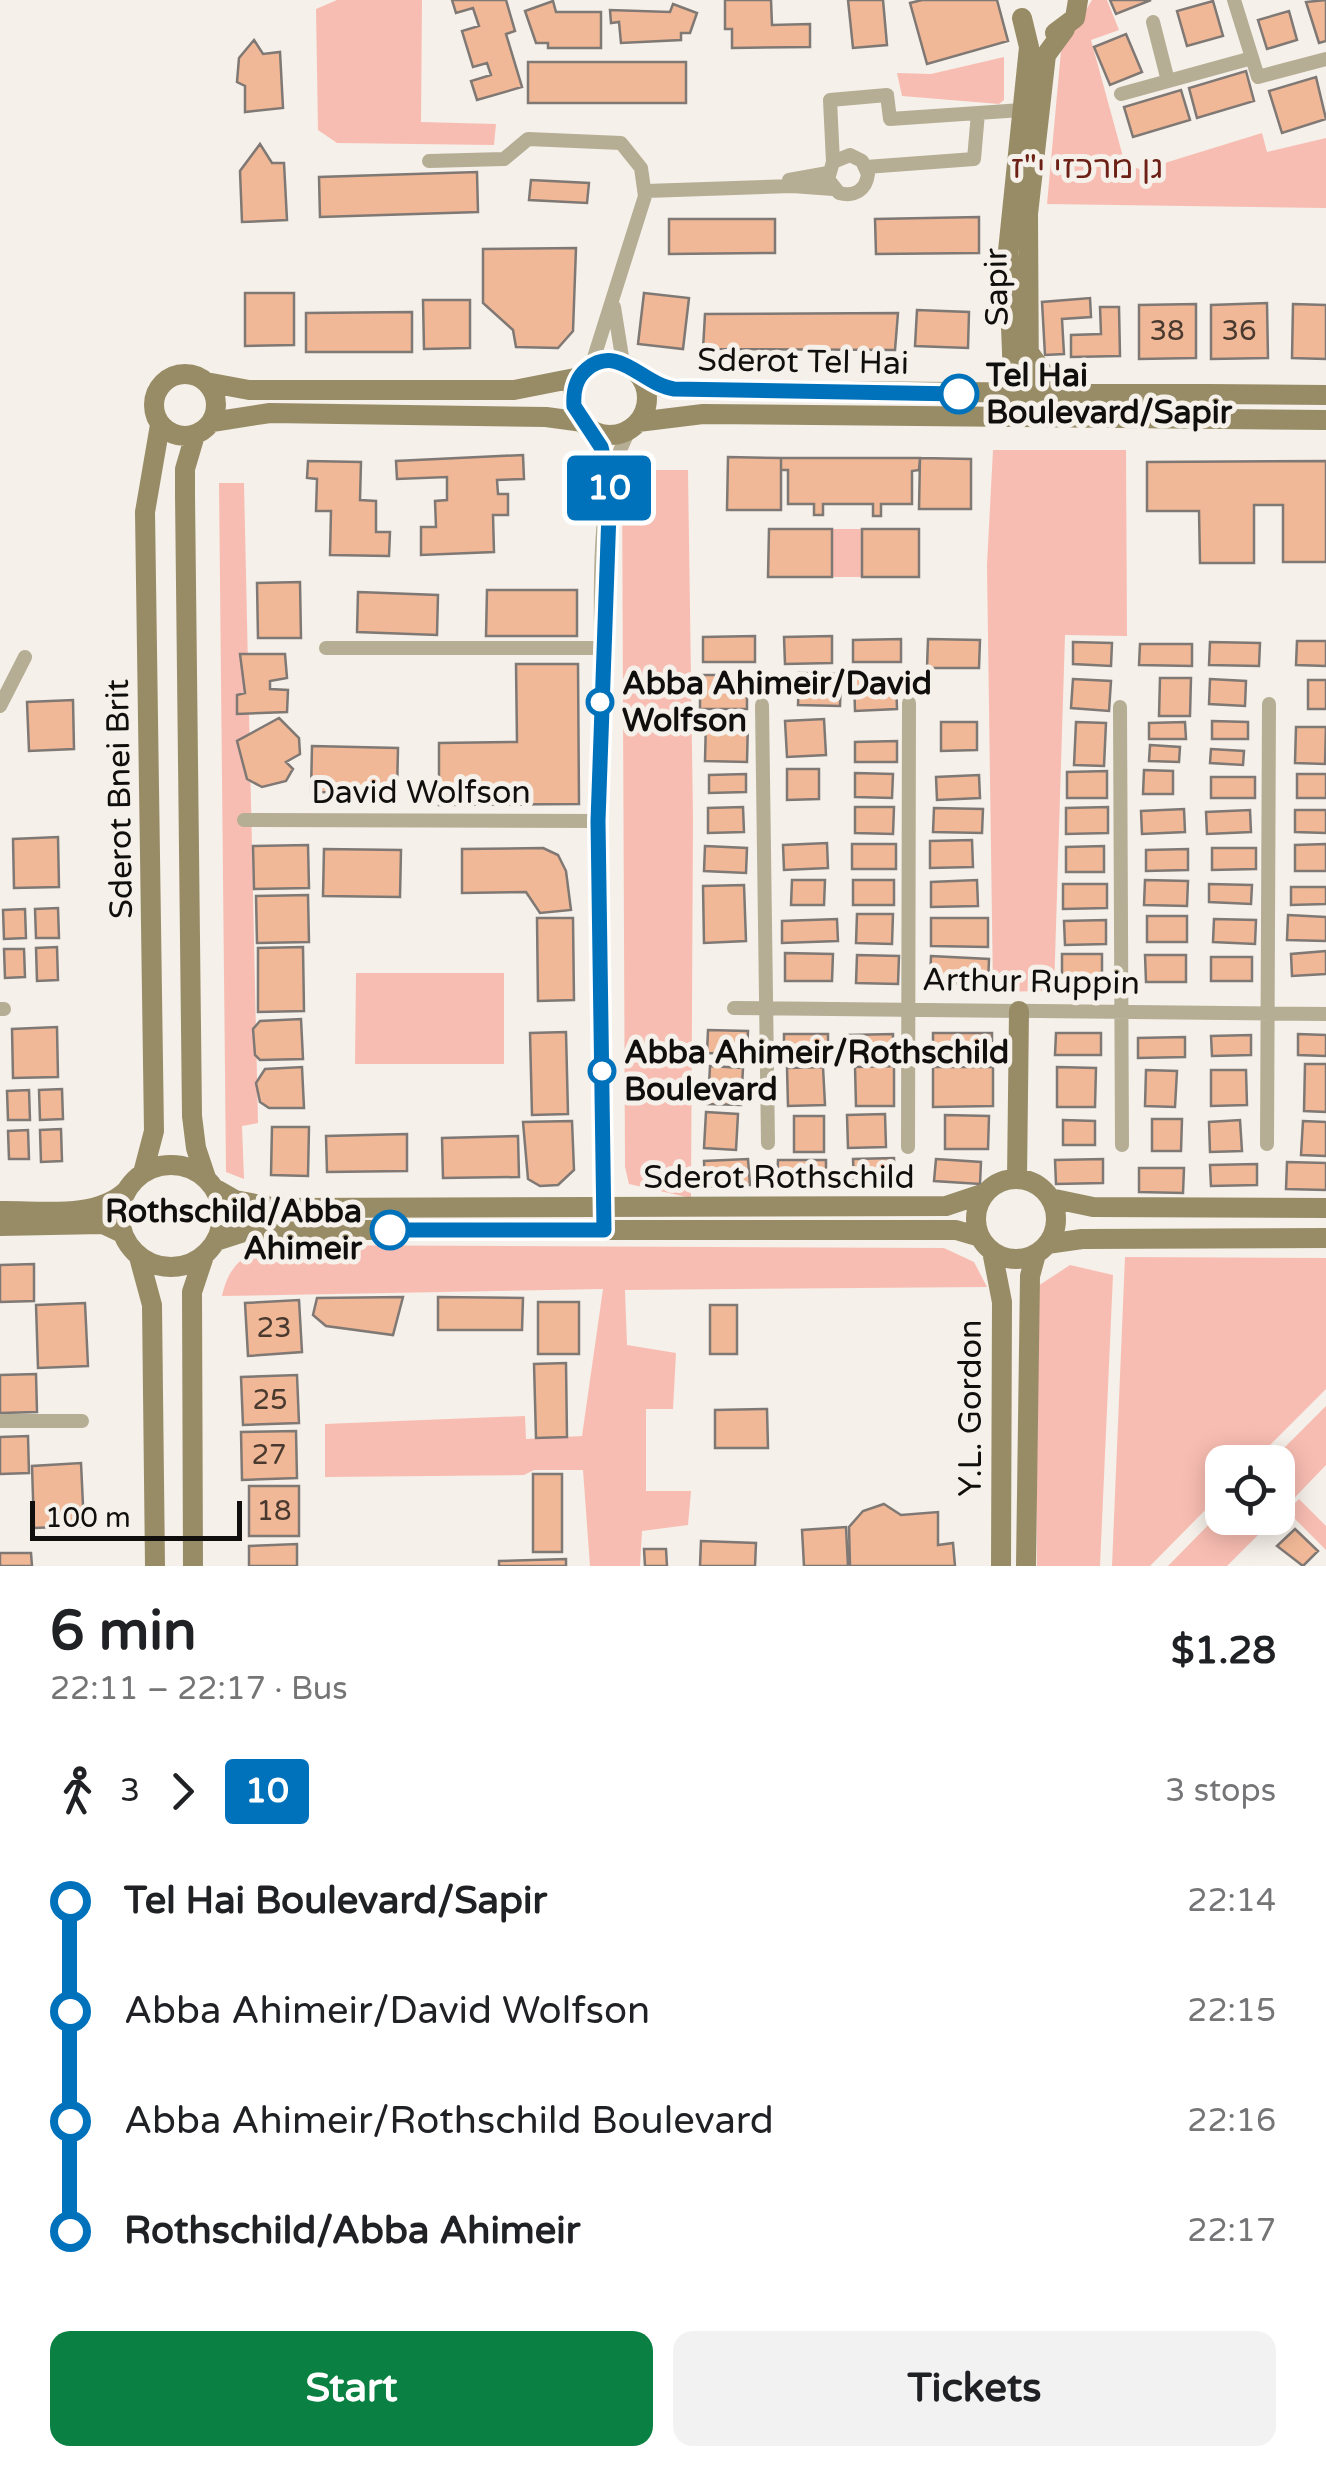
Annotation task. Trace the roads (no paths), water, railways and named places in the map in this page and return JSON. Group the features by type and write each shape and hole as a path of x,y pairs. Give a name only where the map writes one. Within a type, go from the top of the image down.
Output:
{"main road":[{"name":"Sapir","path":"1018,418 1027,233 1043,70 1050,44 1075,18 1079,1"},
{"name":"Sapir","path":"1021,9 1029,47 1008,252 1021,349"},
{"path":"1021,9 1036,32 1065,29"},
{"path":"974,394 990,390 1003,380 1021,349 1053,381 1088,394"},
{"path":"605,361 623,363 642,378 647,400 634,426 614,434 546,417 270,413 212,422 194,435 176,436 160,425 153,408 163,382 180,374 249,390 514,390 585,372 605,361"},
{"path":"585,372 574,402 588,426"},
{"name":"Sderot Tel Hai","path":"642,378 662,387 688,390 1326,395"},
{"path":"206,382 216,396 212,422"},
{"name":"Sderot Tel Hai","path":"634,426 703,414 1326,420"},
{"name":"Sderot Bnei Brit","path":"143,1173 154,1132 146,512 160,425"},
{"name":"Sderot Bnei Brit","path":"194,435 185,469 192,1116 196,1148 210,1183"},
{"path":"1017,1179 1019,1011"},
{"path":"0,1211 90,1209 112,1203 143,1173 182,1166 210,1183 222,1214 192,1292 193,1566"},
{"path":"1041,1249 1056,1222 1050,1198 1036,1184 1005,1180 985,1194 976,1214 986,1244 1013,1259 1082,1238 1326,1238"},
{"name":"Sderot Rothschild","path":"210,1183 235,1200 277,1208 956,1230 986,1244"},
{"path":"126,1192 119,1212 122,1233 139,1257 152,1305 155,1566"},
{"name":"Sderot Rothschild","path":"210,1248 244,1232 946,1206 985,1194"},
{"path":"1050,1198 1093,1206 1326,1208"},
{"path":"0,1226 103,1224 122,1233"},
{"name":"Y.L. Gordon","path":"986,1244 1002,1302 1001,1566"},
{"path":"139,1257 172,1268 210,1248"},
{"name":"Y.L. Gordon","path":"1026,1566 1030,1276 1041,1249"}],"street":[{"path":"1234,0 1258,77 1326,59"},
{"path":"1153,22 1168,82"},
{"path":"1121,94 1252,58"},
{"path":"834,189 830,167 830,100 887,95 890,119 1022,110"},
{"path":"646,188 794,180 850,155 866,167 974,159 978,113"},
{"path":"429,160 504,159 528,138 621,142 641,168 646,188 615,292 585,372"},
{"path":"646,188 792,186 834,189 846,195 859,192 868,179 866,167"},
{"path":"615,292 615,333 623,363"},
{"path":"588,426 606,460 610,484 601,648 598,821 605,1219"},
{"path":"610,484 634,426"},
{"path":"326,648 601,648"},
{"path":"0,706 25,657"},
{"path":"908,704 908,1148"},
{"path":"1267,1144 1269,704"},
{"path":"762,705 770,1008 768,1143"},
{"path":"1120,707 1122,1145"},
{"name":"David Wolfson","path":"244,820 598,821"},
{"name":"Arthur Ruppin","path":"734,1008 1326,1014"},
{"path":"0,1421 82,1421"}],"place":[{"name":"Tel Hai Boulevard/Sapir","path":"959,394"},
{"name":"Abba Ahimeir/David Wolfson","path":"600,702"},
{"name":"Abba Ahimeir/Rothschild Boulevard","path":"602,1071"},
{"name":"Rothschild/Abba Ahimeir","path":"390,1230"}],"park label":[{"name":"גן מרכזי י\"ז","path":"1087,168"}]}
